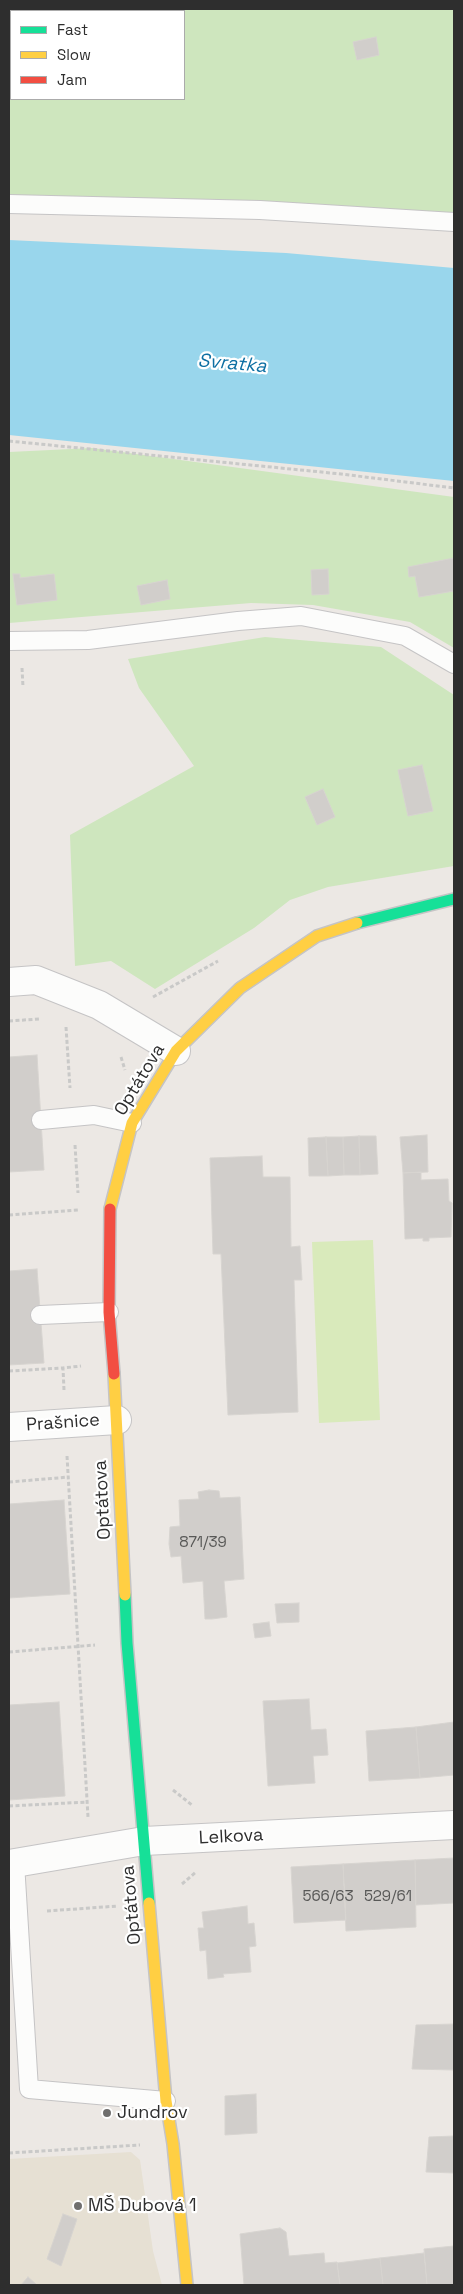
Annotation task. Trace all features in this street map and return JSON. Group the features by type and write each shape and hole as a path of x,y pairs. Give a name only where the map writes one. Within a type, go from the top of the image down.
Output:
{"street":[{"name":"Optátova","path":"187,2285 173,2144 166,2101 127,1643 109,1312 110,1208 132,1123 176,1051 240,988 311,939 379,916 454,898"},
{"path":"9,982 36,980 100,1005 176,1051"},
{"name":"Prašnice","path":"9,1427 116,1420"},
{"name":"Lelkova","path":"12,1863 144,1841 454,1825"}],"lane":[{"path":"9,204 260,210 454,222"},
{"path":"9,641 88,640 238,621 302,616 405,636 454,664"},
{"path":"41,1120 94,1115 132,1123"},
{"path":"40,1315 109,1312"},
{"path":"12,1863 18,1912 29,2089 166,2101"}],"path":[{"path":"9,441 341,474 454,488"},
{"path":"9,1215 110,1208"},
{"path":"9,1372 63,1368"},
{"path":"9,1482 69,1477"},
{"path":"9,1652 127,1643"},
{"path":"170,1786 197,1809"},
{"path":"9,1806 88,1802"},
{"path":"18,1912 149,1904"},
{"path":"9,2153 173,2144"}],"shaded area":[{"name":"MŠ Dubová 1","path":"131,2152 140,2160 153,2251 162,2285 9,2285 9,2159"}],"green space":[{"path":"9,9 454,9 454,215 257,202 9,195"},
{"path":"92,448 454,497 454,648 410,622 313,605 251,603 9,623 9,452"},
{"path":"265,637 381,647 454,695 454,866 328,887 290,900 254,928 155,989 111,961 75,966 70,835 194,766 139,688 128,659"},
{"path":"373,1240 380,1420 319,1423 312,1242"}],"water":[{"name":"Svratka","path":"9,240 286,253 454,268 454,481 9,435"}],"building":[{"path":"376,37 379,55 357,60 353,42"},
{"path":"454,558 454,591 419,597 415,576 409,577 408,567"},
{"path":"328,569 329,594 312,595 311,570"},
{"path":"13,574 20,574 20,578 54,574 57,600 17,605"},
{"path":"167,580 170,599 141,605 137,586"},
{"path":"422,765 433,811 408,816 398,770"},
{"path":"323,789 335,817 317,825 305,797"},
{"path":"37,1055 44,1170 9,1172 9,1057"},
{"path":"427,1135 428,1172 403,1173 400,1137"},
{"path":"359,1136 360,1175 344,1175 343,1137"},
{"path":"359,1136 376,1136 378,1174 360,1175"},
{"path":"326,1137 328,1176 309,1176 308,1138"},
{"path":"326,1137 343,1137 344,1175 328,1176"},
{"path":"262,1156 263,1177 290,1177 291,1247 300,1246 302,1280 294,1280 298,1412 228,1415 221,1254 213,1254 210,1158"},
{"path":"421,1172 421,1180 448,1179 449,1201 452,1203 451,1237 429,1238 429,1241 423,1241 423,1238 405,1239 403,1173"},
{"path":"37,1269 44,1363 9,1365 9,1271"},
{"path":"219,1491 220,1498 240,1497 244,1579 224,1581 227,1617 205,1619 203,1581 183,1583 181,1556 171,1557 169,1544 170,1527 180,1526 179,1500 199,1499 198,1492"},
{"path":"64,1500 70,1594 9,1598 9,1504"},
{"path":"299,1603 299,1622 277,1623 275,1604"},
{"path":"269,1622 271,1636 255,1638 253,1624"},
{"path":"309,1699 311,1730 326,1729 328,1755 313,1756 315,1783 268,1786 263,1701"},
{"path":"59,1702 65,1796 9,1800 9,1705"},
{"path":"454,1722 454,1775 420,1778 416,1727"},
{"path":"416,1727 420,1778 369,1781 366,1731"},
{"path":"454,1858 454,1903 416,1905 415,1860"},
{"path":"415,1860 416,1927 346,1931 343,1864"},
{"path":"343,1864 346,1920 294,1923 291,1867"},
{"path":"247,1906 248,1924 254,1923 256,1946 249,1947 251,1972 223,1974 224,1977 208,1979 206,1950 200,1951 198,1928 204,1928 202,1912"},
{"path":"454,2024 454,2070 412,2069 416,2025"},
{"path":"256,2094 257,2133 225,2135 225,2096"},
{"path":"454,2136 454,2173 426,2172 429,2137"},
{"path":"63,2214 77,2219 61,2266 47,2259"},
{"path":"280,2228 286,2232 289,2256 324,2253 325,2263 337,2262 340,2285 244,2285 240,2234"},
{"path":"454,2246 454,2285 427,2285 424,2249"},
{"path":"424,2253 427,2285 383,2285 380,2258"},
{"path":"380,2258 383,2285 340,2285 337,2263"},
{"path":"28,2277 37,2285 21,2285"}],"traffic: fast":[{"path":"357,923 454,899"},
{"path":"125,1595 127,1643 149,1903"}],"traffic: slow":[{"path":"110,1209 132,1123 176,1051 240,988 317,936 357,923"},
{"path":"114,1374 125,1595"},
{"path":"149,1903 166,2101 173,2144 187,2285"}],"traffic: jam":[{"path":"110,1209 109,1312 114,1374"}],"place":[{"name":"Jundrov","path":"107,2113"},
{"name":"MŠ Dubová 1","path":"78,2206"}]}
